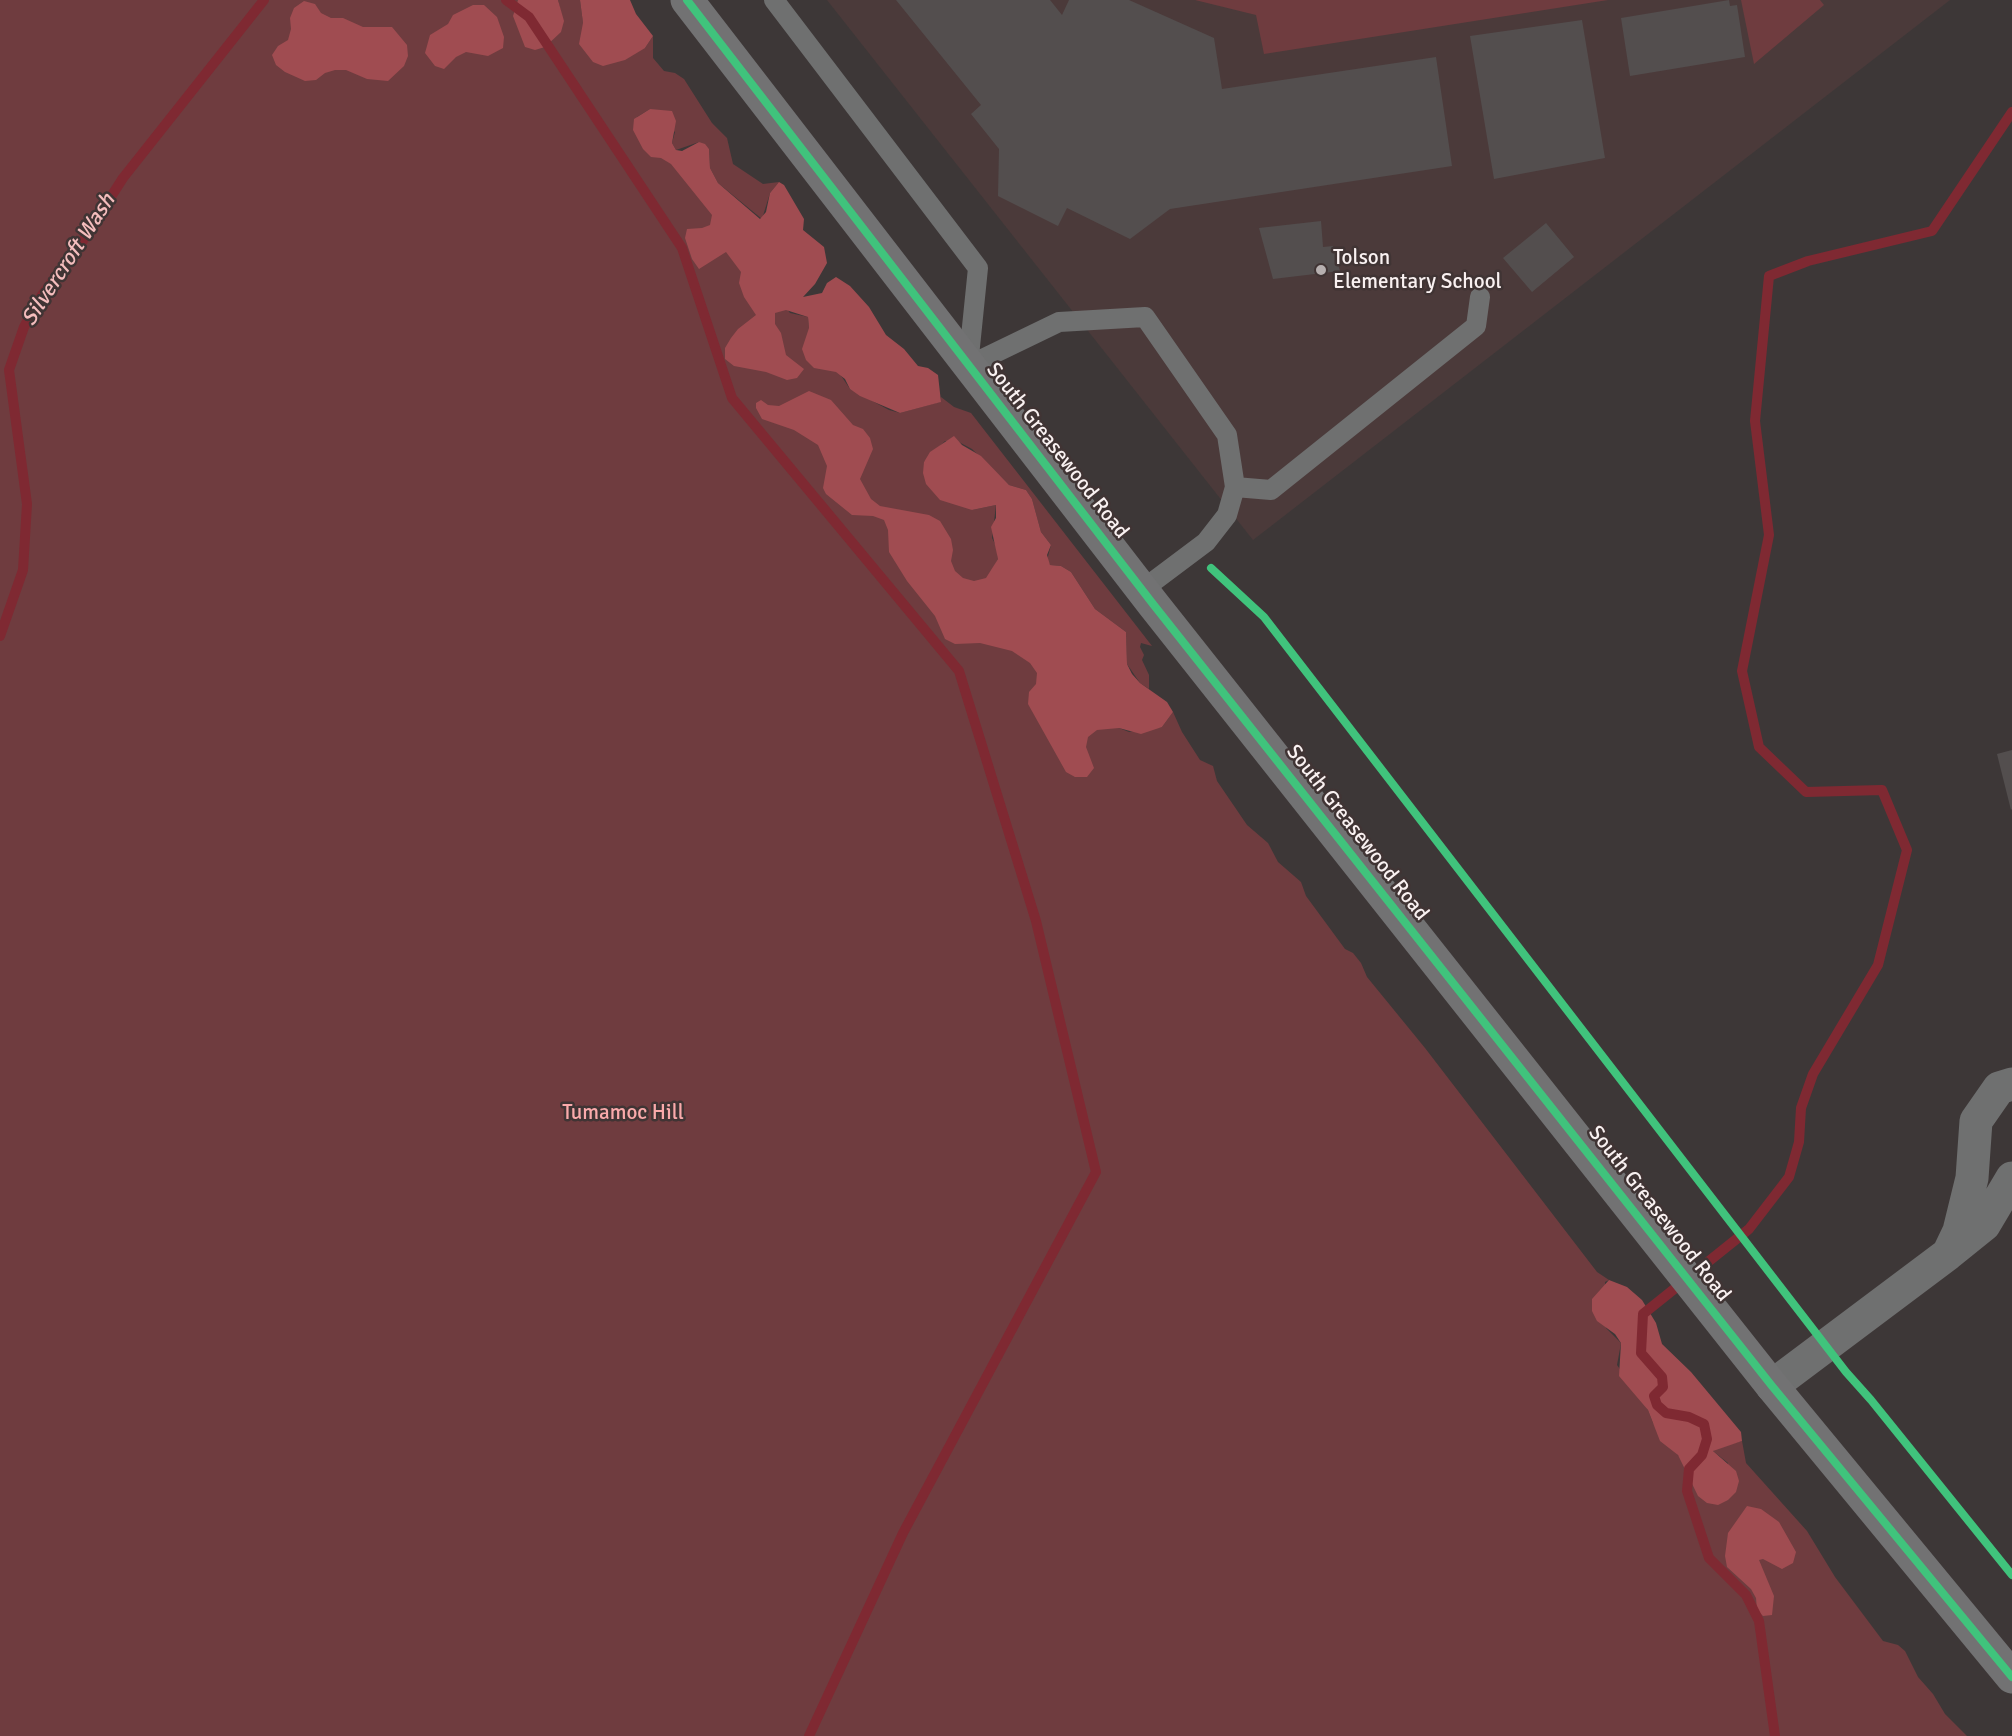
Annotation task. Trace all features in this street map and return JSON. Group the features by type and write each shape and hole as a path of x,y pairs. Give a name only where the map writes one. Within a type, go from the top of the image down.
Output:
{"main road":[{"name":"South Greasewood Road","path":"687,0 1142,590 1772,1386 2012,1677"}],"street":[{"path":"1948,1254 1959,1231 1972,1178 1976,1121 1999,1088 2012,1084"},
{"path":"1984,1225 2012,1178"},
{"path":"1772,1386 1948,1254 2012,1202"}],"lane":[{"path":"774,0 978,268 968,366"},
{"path":"1236,486 1271,490 1476,326 1480,297"},
{"path":"968,366 1059,322 1145,317 1227,435 1236,486 1227,514 1206,542 1142,590"}],"shaded area":[{"path":"518,0 558,0 564,21 561,32 545,47 535,50 525,47 513,16"},
{"path":"580,0 630,0 636,14 653,36 645,48 625,60 603,66 593,62 579,44 583,23"},
{"name":"Tolson Elementary School","path":"827,0 1950,0 1253,540"},
{"path":"304,1 315,4 321,13 331,18 343,18 363,27 392,27 407,45 408,56 404,66 388,81 367,79 346,70 335,70 325,73 316,80 305,81 285,72 276,65 272,55 278,46 288,40 291,29 290,18 294,8"},
{"path":"473,5 484,5 497,17 504,37 503,48 488,56 466,52 456,57 444,69 435,66 425,53 430,35 448,24 453,15"},
{"path":"650,109 672,111 676,121 672,143 676,150 682,151 699,142 705,144 709,149 710,168 718,183 760,219 766,212 770,193 779,182 784,185 804,219 803,230 824,247 827,263 815,284 803,297 822,293 827,283 836,277 850,286 869,307 886,335 904,349 918,366 928,368 938,375 941,402 900,413 860,396 850,389 845,379 836,372 814,368 806,360 802,349 809,328 808,317 786,310 775,313 775,324 781,333 786,355 804,369 797,378 787,380 766,372 734,366 725,359 725,348 731,338 738,329 756,315 744,297 739,283 741,272 726,252 699,269 692,259 685,238 687,229 710,225 712,215 671,164 661,158 651,157 643,149 633,130 634,119"},
{"path":"809,391 831,400 853,425 863,429 870,438 873,449 860,479 871,499 880,506 929,515 940,521 951,539 953,550 951,561 955,571 963,578 974,581 986,578 998,559 991,527 996,518 996,505 972,510 940,500 926,484 923,473 924,462 930,452 954,436 962,445 981,456 1009,485 1026,490 1032,499 1041,532 1051,545 1047,555 1050,565 1061,566 1071,572 1095,609 1126,632 1127,664 1132,674 1140,683 1167,702 1173,712 1162,727 1141,734 1119,728 1097,730 1088,737 1086,747 1094,768 1087,777 1075,777 1066,772 1028,704 1029,692 1036,684 1037,673 1030,663 1012,651 980,643 955,644 945,639 935,616 907,581 889,552 888,530 884,520 873,516 852,515 826,494 823,488 827,466 818,445 794,430 762,419 756,408 756,403 761,400 768,405 779,406"},
{"path":"1609,1280 1627,1287 1642,1300 1656,1323 1662,1344 1691,1372 1741,1432 1742,1441 1713,1451 1736,1471 1739,1481 1736,1492 1728,1500 1718,1505 1707,1503 1698,1496 1678,1455 1660,1441 1648,1410 1619,1376 1621,1343 1615,1334 1597,1321 1592,1311 1592,1299"},
{"path":"1747,1506 1761,1509 1779,1522 1796,1552 1793,1563 1782,1569 1763,1559 1759,1560 1774,1596 1772,1615 1763,1616 1757,1610 1756,1598 1751,1589 1727,1567 1725,1556 1728,1533"}],"green space":[{"name":"Tumamoc Hill","path":"0,0 546,0 563,21 558,0 580,0 583,23 645,48 653,36 653,58 664,71 675,73 684,79 712,123 727,138 733,164 763,184 779,182 770,193 762,219 718,183 710,168 709,149 699,142 676,150 672,143 675,132 650,109 637,117 790,313 808,317 809,328 850,389 889,410 900,413 940,402 941,397 954,407 971,413 1152,646 1141,643 1140,647 1144,655 1142,660 1149,675 1149,689 1140,683 1127,664 1126,632 1095,609 1071,572 1061,566 1050,565 1047,560 1051,545 1041,532 1032,499 1026,490 1009,485 972,449 957,441 945,441 924,462 972,510 996,505 992,538 997,548 998,559 991,572 1119,728 1129,732 1162,727 1173,712 1182,732 1200,760 1213,766 1217,781 1247,825 1268,843 1278,862 1301,882 1306,896 1345,949 1353,953 1361,963 1367,977 1425,1048 1597,1272 1609,1280 1605,1282 1606,1328 1621,1343 1617,1365 1648,1410 1653,1423 1716,1504 1728,1463 1713,1451 1742,1441 1746,1463 1807,1531 1835,1577 1883,1641 1898,1645 1905,1651 1918,1677 1933,1694 1945,1714 1967,1736 0,1736"},
{"path":"1195,0 1608,0 1264,54 1256,15"},
{"path":"1741,0 1820,0 1824,5 1754,64"}],"building":[{"path":"896,0 1050,0 1062,15 1069,0 1129,0 1214,38 1222,89 1436,57 1452,166 1170,209 1130,239 1067,208 1058,226 998,196 999,149 971,114 981,105"},
{"path":"1729,0 1730,6 1737,5 1745,57 1630,76 1621,18"},
{"path":"1582,20 1605,158 1494,179 1470,36"},
{"path":"1321,221 1323,247 1333,246 1340,271 1273,279 1259,228"},
{"path":"1546,223 1574,257 1532,292 1503,258"},
{"path":"2012,750 2012,809 2011,810 1997,754"}],"waterway":[{"name":"Silvercroft Wash","path":"0,636 23,570 27,504 9,370 24,327 42,295 82,242 123,178 264,0"},
{"path":"506,0 529,17 682,248 732,398 959,671 1036,921 1096,1172 903,1533 809,1736"},
{"path":"1775,1736 1759,1621 1746,1595 1709,1558 1687,1491 1689,1469 1702,1455 1707,1439 1704,1424 1689,1417 1666,1413 1657,1405 1654,1396 1663,1387 1662,1377 1641,1353 1643,1314 1749,1229 1789,1177 1799,1142 1801,1108 1813,1074 1878,965 1907,850 1882,790 1806,792 1759,747 1742,671 1769,535 1755,421 1769,276 1808,261 1932,231 2012,112"}],"cycle path":[{"path":"687,0 1153,604 1772,1386 2012,1677"},
{"path":"1211,568 1264,617 1846,1372 2012,1575"}],"place":[{"name":"Tolson Elementary School","path":"1321,270"}]}
